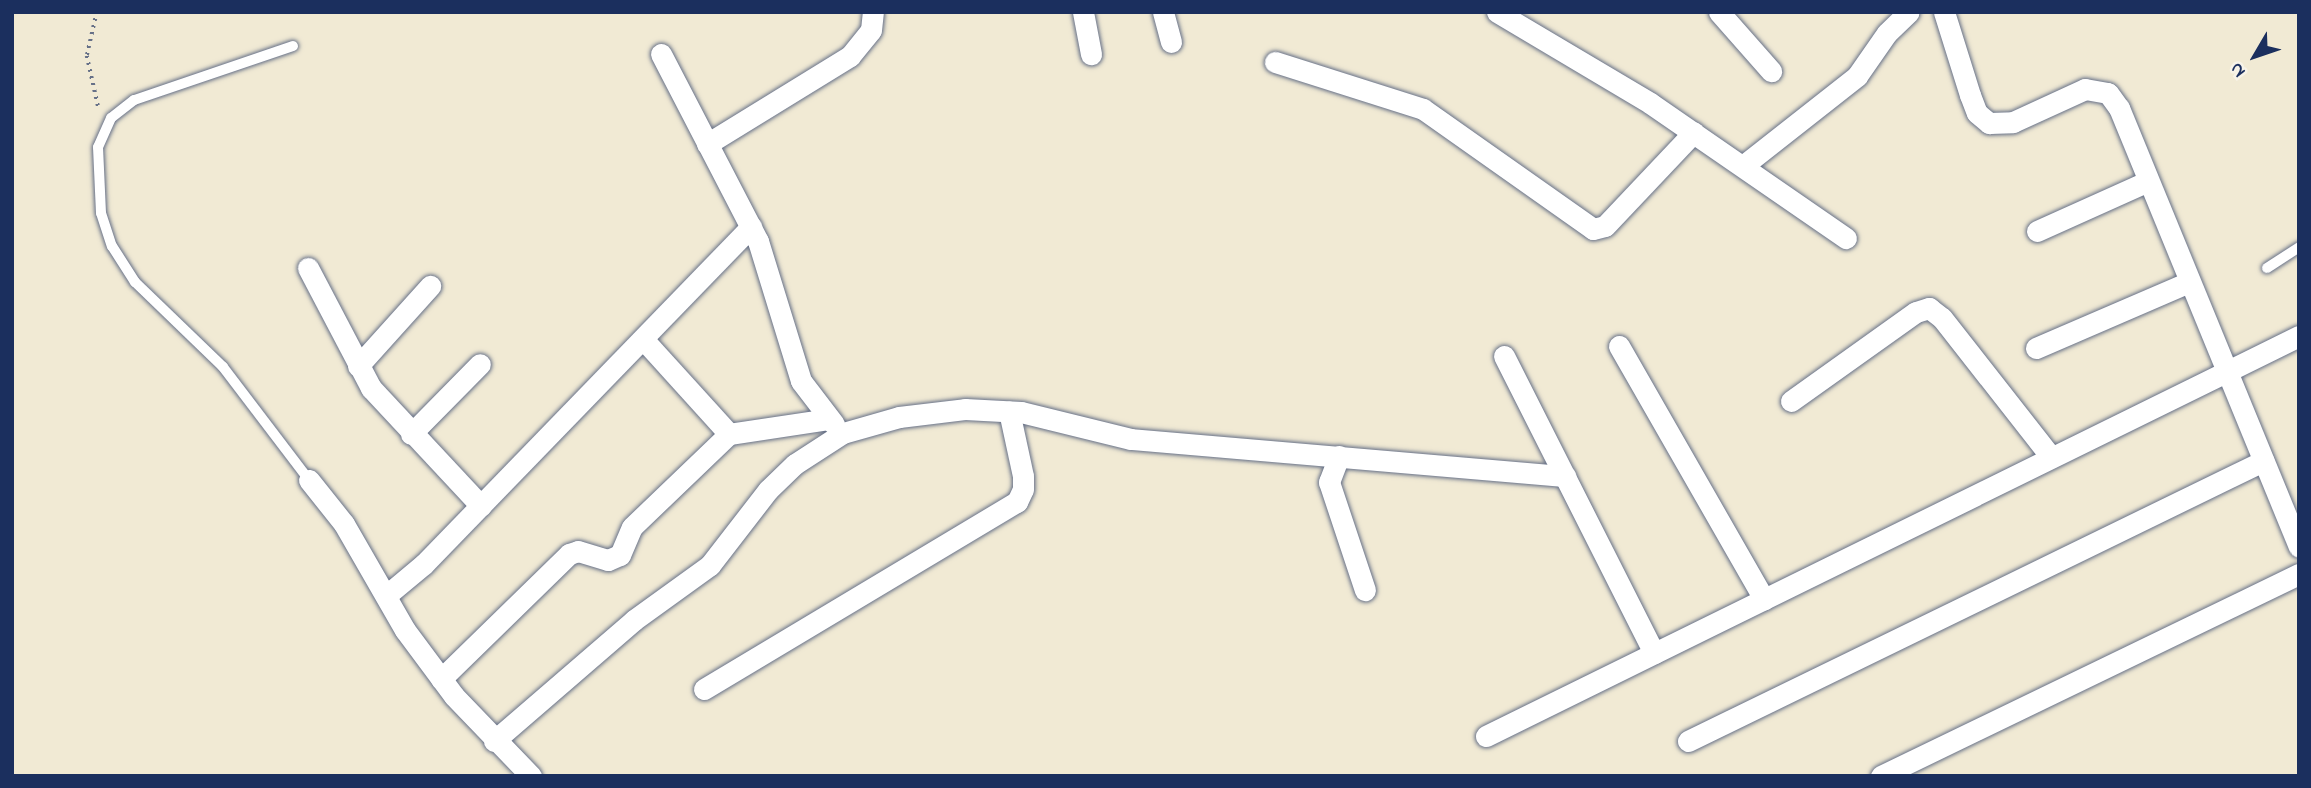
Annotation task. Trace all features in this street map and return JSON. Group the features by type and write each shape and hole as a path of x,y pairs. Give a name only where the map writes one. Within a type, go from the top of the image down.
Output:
{"street":[{"path":"708,144 850,57 871,30 873,12"},
{"path":"1083,12 1091,54"},
{"path":"1163,12 1171,42"},
{"path":"1497,12 1694,132 1846,237"},
{"path":"1719,12 1771,71"},
{"path":"1744,165 1824,97 1857,76 1886,33 1909,12"},
{"path":"1944,12 1977,113 1999,125 2085,89 2109,93 2298,544"},
{"path":"661,54 751,227 801,381 836,426"},
{"path":"1275,62 1423,109 1593,229 1605,226 1694,132"},
{"path":"2037,231 2148,181"},
{"path":"388,594 481,506 751,227"},
{"path":"308,268 358,366 411,434 481,506"},
{"path":"2036,348 2189,282"},
{"path":"358,366 430,286"},
{"path":"1791,401 1916,312 1928,308 1966,347 2051,457"},
{"path":"1486,736 2299,336"},
{"path":"643,338 729,434"},
{"path":"1619,346 1764,599"},
{"path":"1504,356 1654,653"},
{"path":"411,434 480,364"},
{"path":"441,679 569,554 578,551 608,559 620,555 632,527 729,434 836,426 965,409 1009,411 1131,439 1564,476"},
{"path":"704,689 1017,502 1023,489 1023,476 1009,411"},
{"path":"494,741 634,621 710,565 782,476 836,426"},
{"path":"1339,456 1329,482 1365,590"},
{"path":"1688,741 2263,461"},
{"path":"309,480 344,524 388,594 405,630 441,679 494,741 531,776"},
{"path":"1881,776 2299,574"}],"lane":[{"path":"293,46 134,100 120,108 103,129 98,147 101,212 113,246 156,306 223,367 309,480"},
{"path":"2267,268 2299,247"}],"path":[{"path":"97,12 87,56 103,129"}]}
